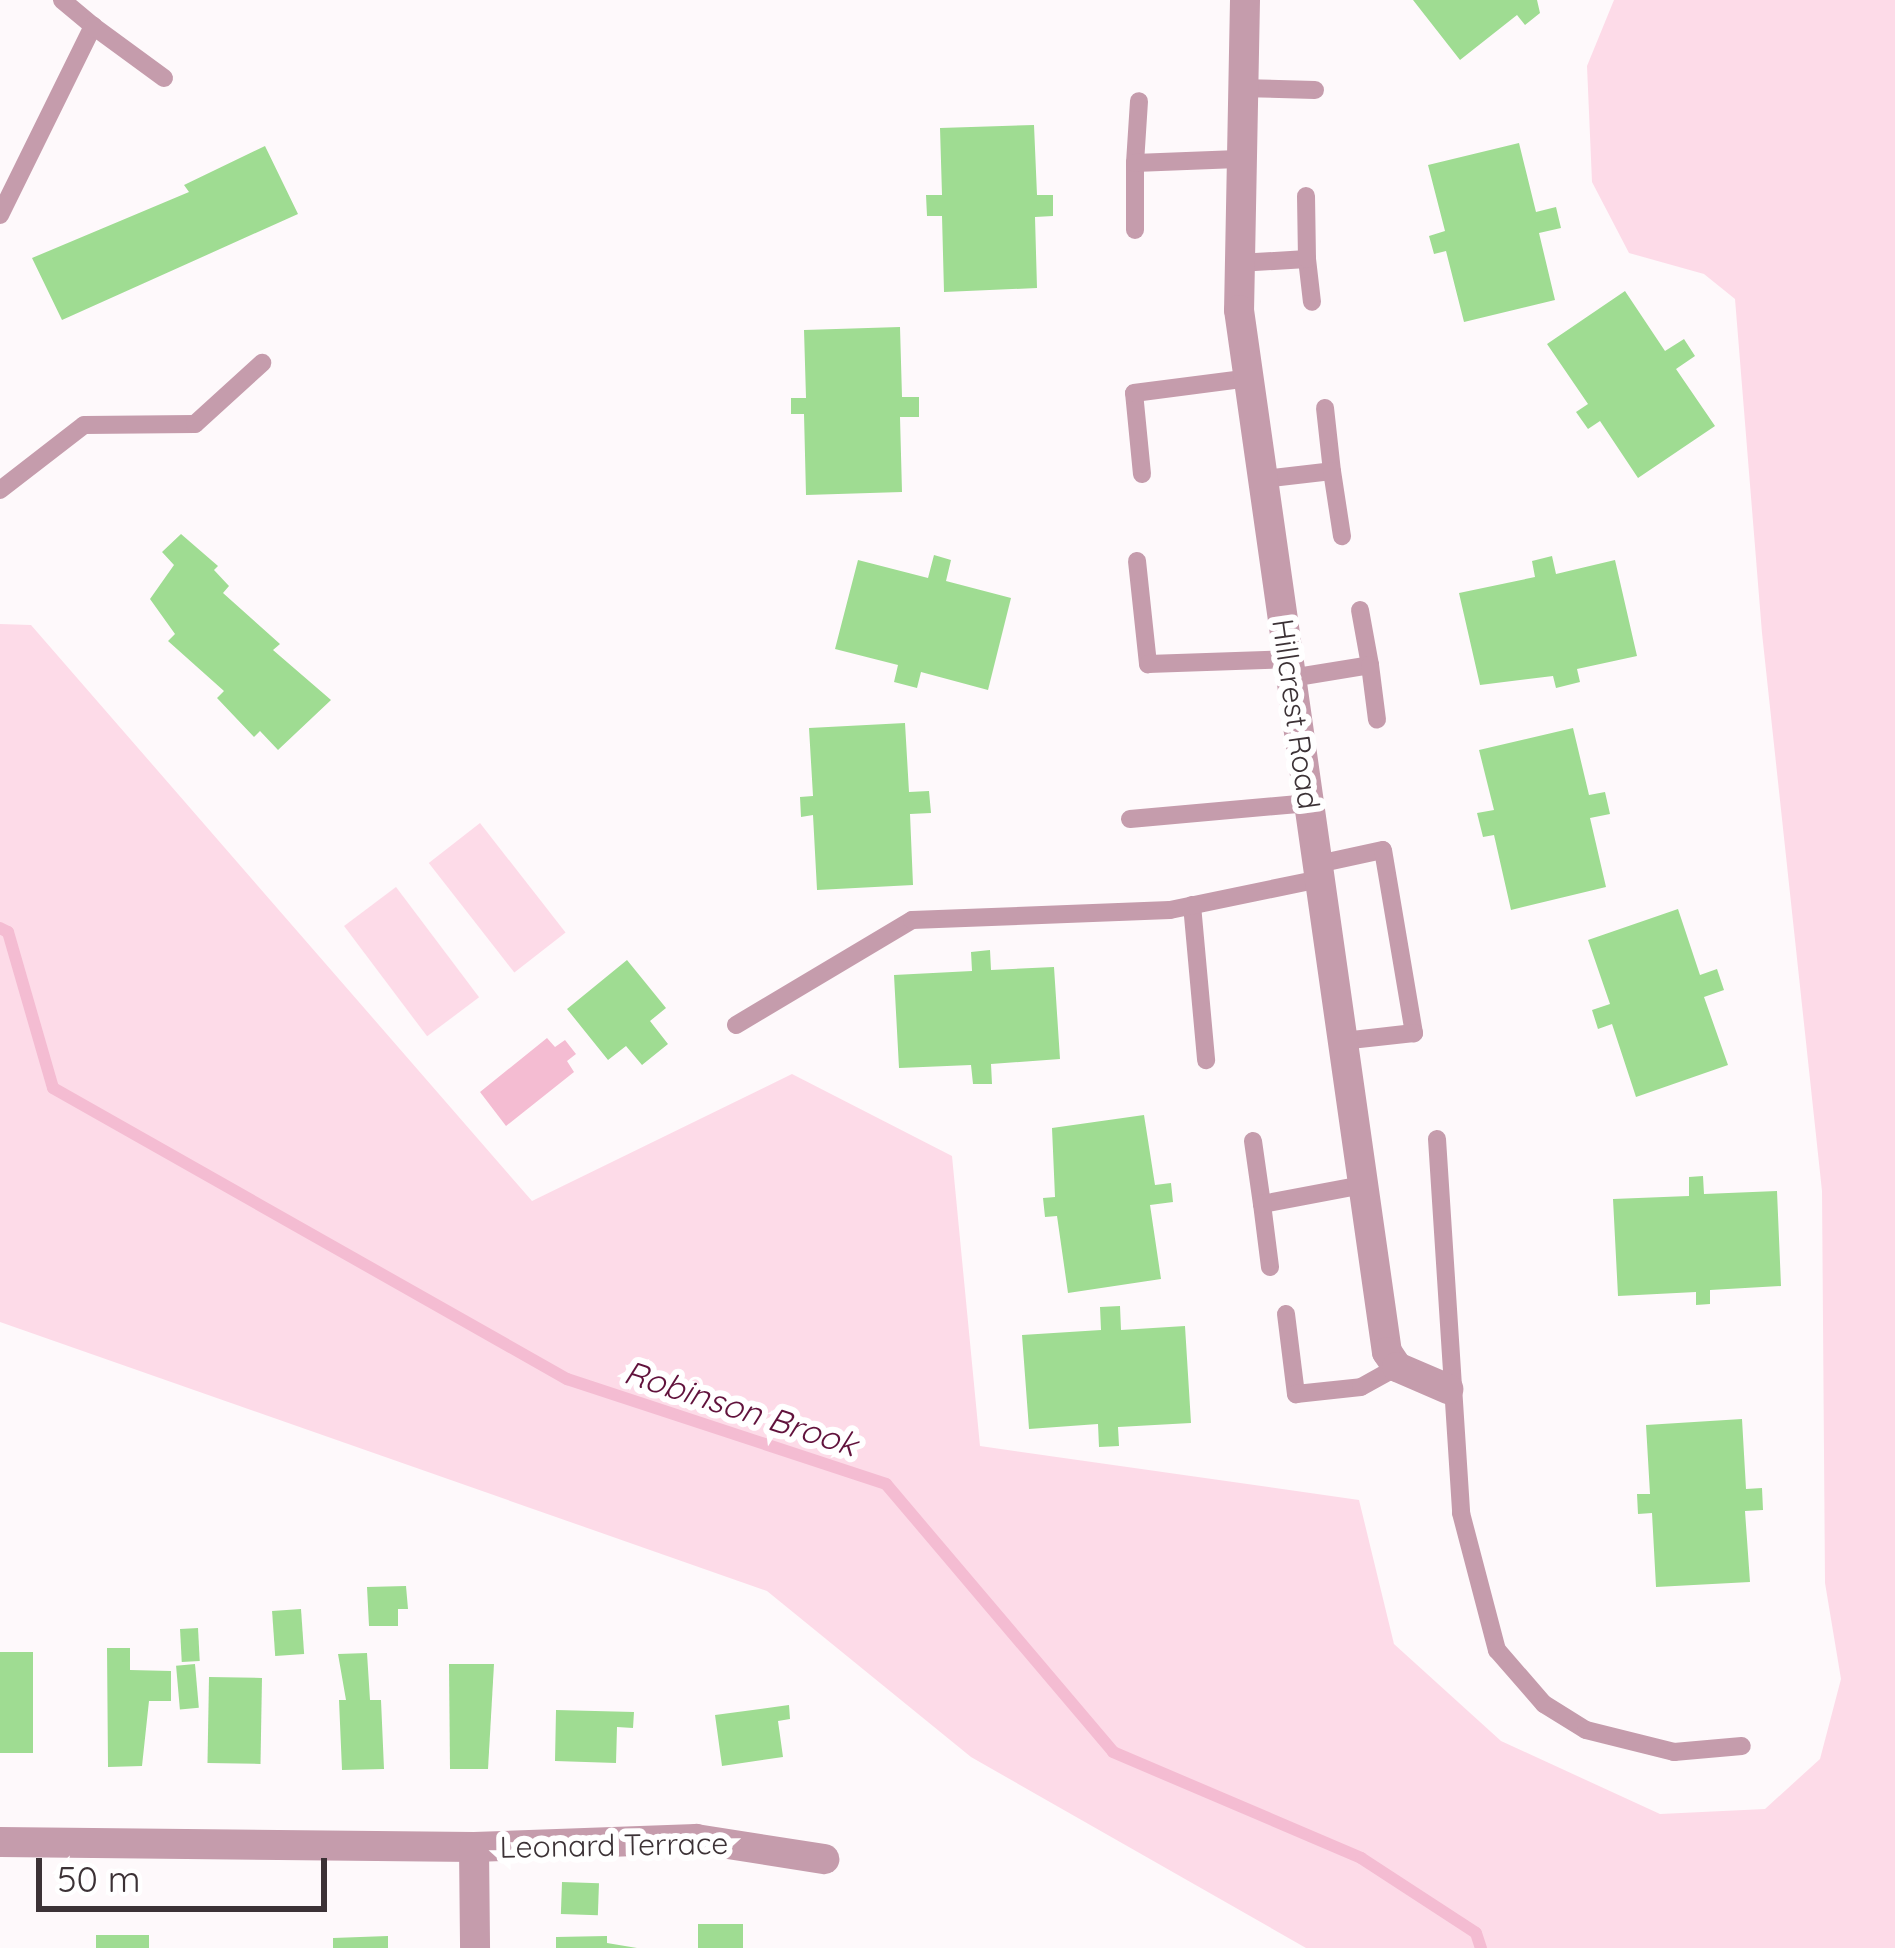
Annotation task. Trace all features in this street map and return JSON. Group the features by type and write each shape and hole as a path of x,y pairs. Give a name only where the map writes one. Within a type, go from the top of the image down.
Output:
{"street":[{"name":"Hillcrest Road","path":"1244,0 1238,263 1249,378 1363,1185 1388,1352 1396,1367"},
{"path":"1396,1367 1448,1389"},
{"name":"Leonard Terrace","path":"0,1842 474,1847 696,1839 824,1859"},
{"path":"474,1847 475,1948"}],"lane":[{"path":"62,0 164,78"},
{"path":"0,215 93,26"},
{"path":"1239,88 1315,91"},
{"path":"1135,230 1138,101"},
{"path":"1136,163 1238,159"},
{"path":"1306,196 1312,302"},
{"path":"1238,263 1307,259"},
{"path":"0,490 84,425 195,424 262,363"},
{"path":"1142,474 1134,393 1249,378"},
{"path":"1325,408 1342,536"},
{"path":"1263,479 1332,471"},
{"path":"1137,561 1148,664 1370,665"},
{"path":"1360,610 1377,720"},
{"path":"1130,820 1309,803"},
{"path":"736,1025 912,920 1192,905 1384,850 1414,1033 1343,1042"},
{"path":"1192,905 1206,1060"},
{"path":"1437,1138 1453,1299 1448,1389 1475,1574 1497,1650 1516,1678 1544,1705 1631,1747 1742,1746"},
{"path":"1253,1141 1270,1267"},
{"path":"1262,1204 1363,1185"},
{"path":"1286,1314 1296,1394 1361,1388 1396,1367"}],"shaded area":[{"path":"1614,0 1895,0 1895,1948 1306,1948 971,1757 767,1591 0,1322 0,624 31,625 532,1201 792,1074 952,1156 980,1446 1359,1500 1394,1644 1501,1741 1660,1814 1765,1809 1820,1759 1841,1679 1825,1583 1822,1191 1762,633 1735,299 1704,274 1629,253 1592,182 1587,66"},
{"path":"480,823 566,933 514,973 429,863"},
{"path":"396,887 479,997 427,1036 344,926"},
{"path":"547,1038 555,1047 565,1040 576,1054 567,1061 574,1072 506,1126 480,1092"}],"building":[{"path":"1413,0 1537,0 1540,13 1525,25 1517,15 1460,60"},
{"path":"1034,125 1037,195 1053,195 1053,216 1035,217 1037,288 944,292 942,216 927,216 926,195 942,195 940,128"},
{"path":"1519,143 1536,212 1556,207 1561,228 1539,233 1555,300 1464,322 1446,251 1434,254 1429,236 1445,231 1428,165"},
{"path":"265,146 298,214 62,320 32,258 189,192 184,185"},
{"path":"1625,291 1665,351 1684,339 1695,356 1676,369 1715,426 1638,478 1600,421 1588,429 1576,412 1588,404 1547,344"},
{"path":"900,327 902,397 919,397 919,417 900,417 902,492 806,495 804,414 791,414 791,398 806,398 804,330"},
{"path":"181,534 218,566 214,570 229,586 223,593 280,644 273,650 331,700 278,750 260,731 254,737 217,698 224,691 168,641 175,634 150,599 174,565 162,552"},
{"path":"934,555 951,560 946,581 1011,598 988,690 921,672 917,688 894,682 898,665 835,649 858,560 928,578"},
{"path":"1552,556 1556,574 1615,560 1637,656 1577,669 1580,682 1556,688 1553,676 1480,685 1459,593 1535,577 1532,561"},
{"path":"905,723 909,792 929,791 931,813 910,814 913,885 817,890 813,815 801,817 800,797 813,796 809,728"},
{"path":"1573,728 1589,795 1605,792 1610,814 1590,818 1606,887 1511,910 1494,835 1483,837 1477,813 1494,810 1479,750"},
{"path":"1678,909 1700,975 1717,969 1724,990 1704,997 1728,1065 1636,1097 1612,1024 1598,1029 1592,1010 1610,1004 1588,940"},
{"path":"990,950 991,970 1054,967 1060,1059 991,1064 992,1084 973,1084 971,1065 899,1068 894,975 972,971 971,952"},
{"path":"627,960 666,1008 650,1021 668,1044 642,1065 626,1046 608,1060 567,1009"},
{"path":"1144,1115 1155,1185 1171,1183 1173,1202 1150,1205 1161,1279 1068,1293 1057,1216 1045,1217 1043,1198 1055,1197 1052,1128"},
{"path":"1703,1176 1704,1194 1777,1191 1781,1286 1710,1290 1710,1304 1696,1305 1696,1292 1618,1296 1613,1199 1689,1196 1689,1177"},
{"path":"1120,1306 1121,1330 1185,1326 1191,1423 1118,1427 1119,1446 1099,1447 1098,1424 1029,1429 1022,1335 1101,1330 1100,1307"},
{"path":"1742,1419 1746,1489 1762,1488 1763,1510 1745,1511 1750,1582 1656,1587 1652,1513 1638,1514 1637,1494 1650,1494 1646,1425"},
{"path":"406,1586 408,1609 398,1609 398,1626 369,1626 367,1587"},
{"path":"301,1609 304,1654 275,1656 272,1611"},
{"path":"198,1628 200,1661 182,1662 180,1629"},
{"path":"107,1648 130,1648 130,1670 171,1671 171,1701 149,1701 142,1766 108,1767"},
{"path":"0,1652 33,1652 33,1753 0,1753"},
{"path":"367,1653 370,1700 381,1700 384,1769 342,1770 339,1700 346,1700 338,1654"},
{"path":"195,1664 199,1708 180,1709 176,1666"},
{"path":"449,1664 494,1664 488,1769 450,1769"},
{"path":"209,1677 262,1678 260,1764 207,1763"},
{"path":"789,1705 790,1719 778,1721 783,1757 722,1766 715,1715"},
{"path":"556,1710 634,1712 633,1728 617,1727 616,1763 555,1761"},
{"path":"562,1882 599,1883 598,1915 561,1914"},
{"path":"698,1924 743,1924 743,1948 698,1948"},
{"path":"96,1935 149,1935 149,1948 96,1948"},
{"path":"388,1936 388,1948 333,1948 333,1938"},
{"path":"607,1936 607,1943 637,1948 556,1948 556,1937"}],"waterway":[{"name":"Robinson Brook","path":"0,928 8,932 53,1088 567,1379 886,1484 1113,1752 1361,1858 1476,1933 1481,1948"}]}
